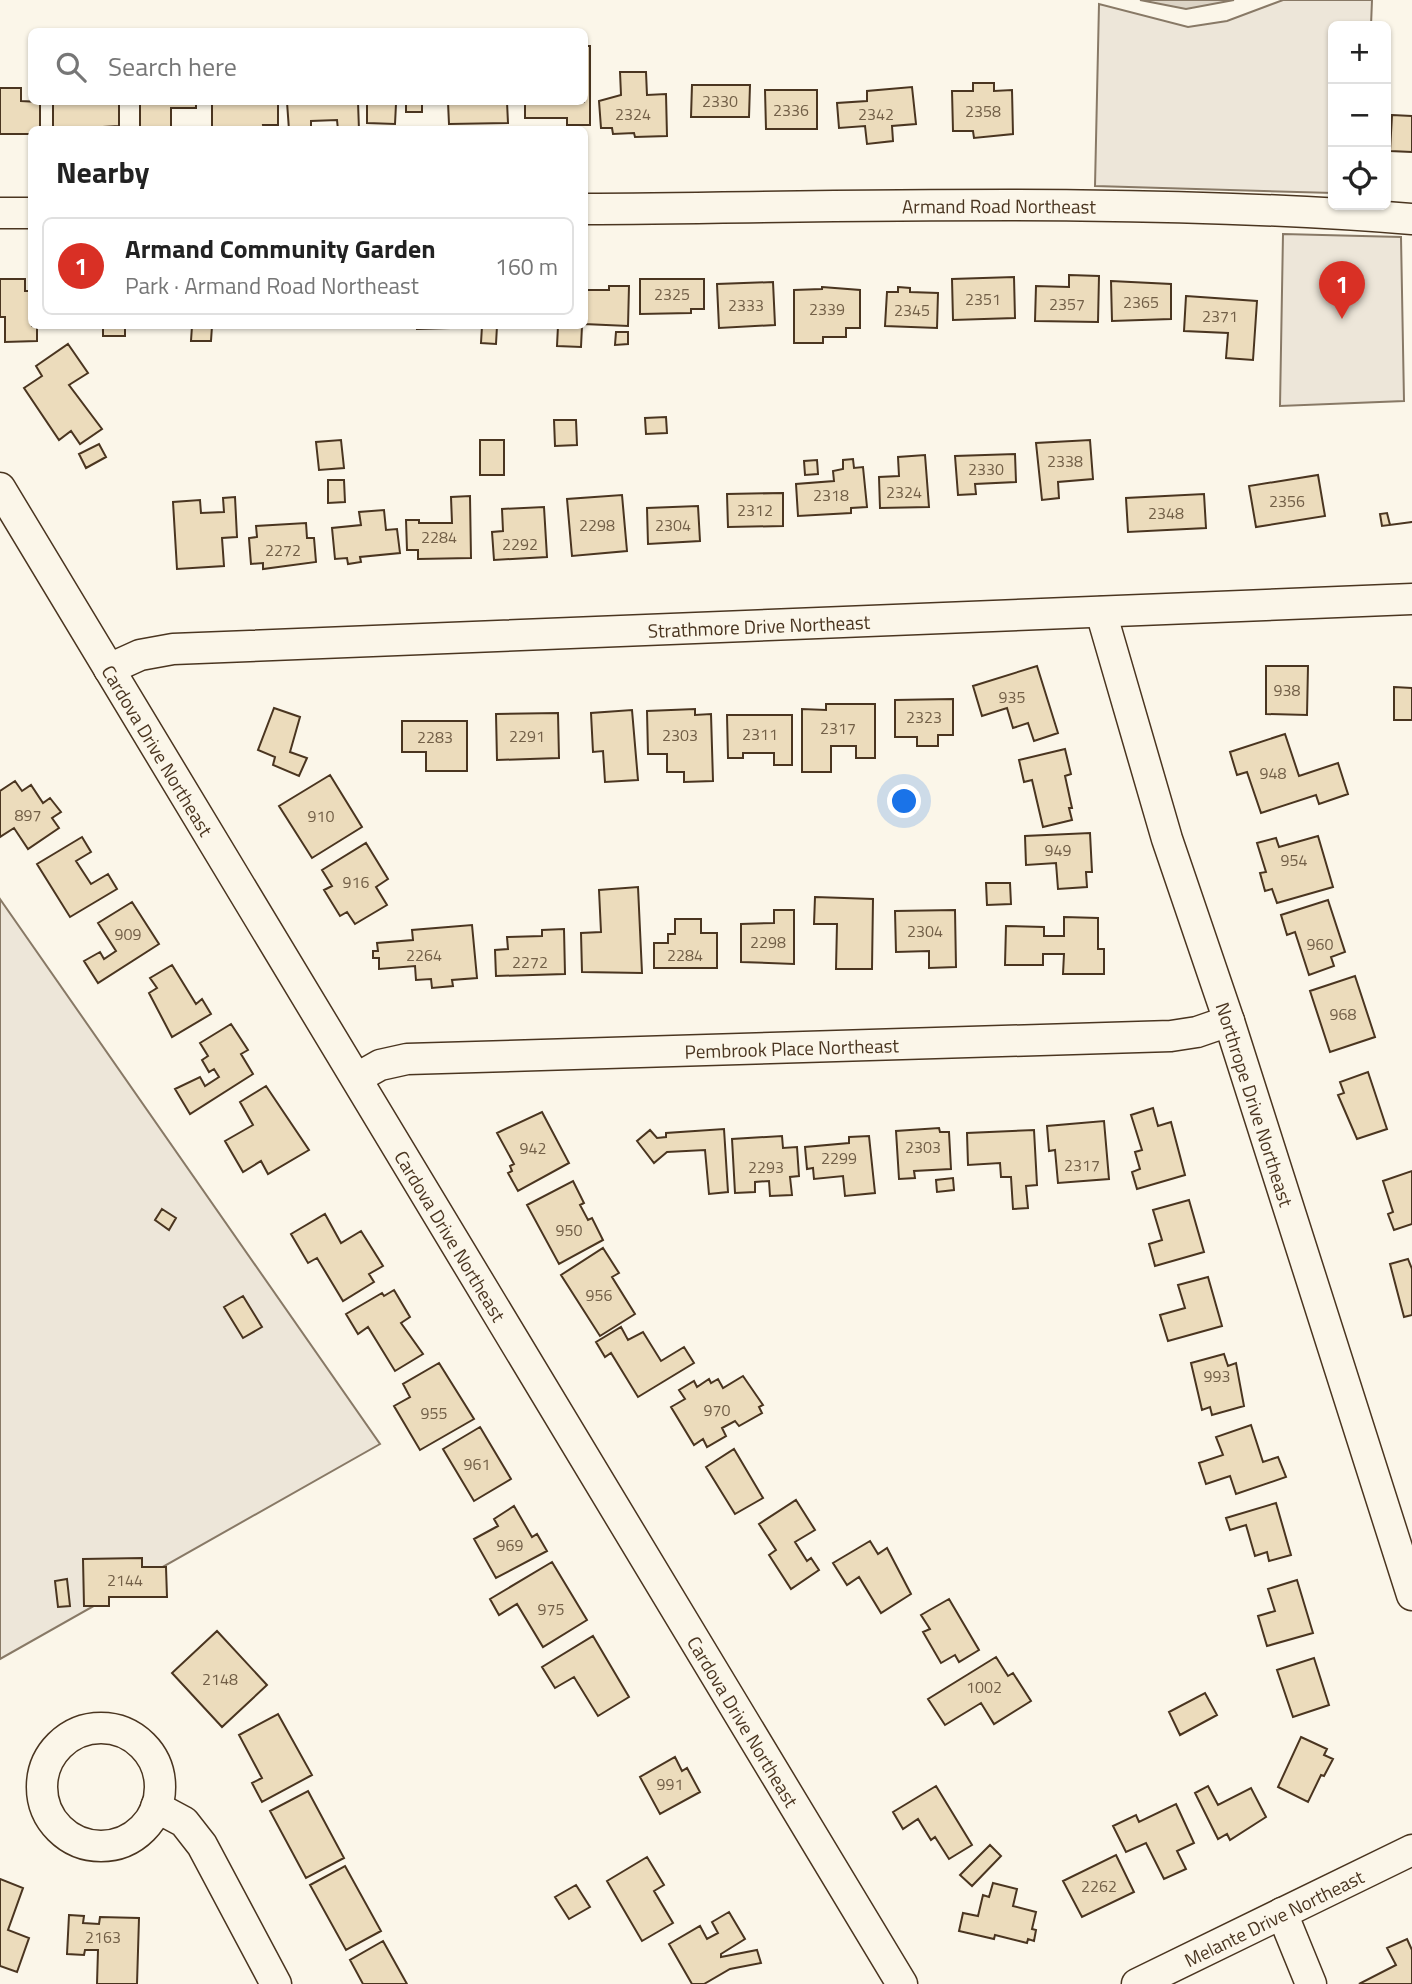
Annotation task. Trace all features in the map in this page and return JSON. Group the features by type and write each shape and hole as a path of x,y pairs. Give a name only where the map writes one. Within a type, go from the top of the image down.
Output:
{"street":[{"name":"Armand Road Northeast","path":"588,209 1149,205 1311,211 1412,219"},
{"path":"0,213 28,213"},
{"name":"Cardova Drive Northeast","path":"0,488 902,1984"},
{"name":"Strathmore Drive Northeast","path":"109,669 140,655 173,649 1412,599"},
{"name":"Northrope Drive Northeast","path":"1101,612 1167,838 1229,1021 1412,1595"},
{"name":"Pembrook Place Northeast","path":"357,1077 380,1065 407,1059 1171,1036 1197,1032 1229,1021"},
{"path":"101,1727 129,1734 142,1744 155,1761 160,1778 156,1807 150,1821 123,1843 92,1846 72,1839 59,1830 47,1813 42,1798 41,1782 47,1760 69,1735 86,1728 101,1727"},
{"path":"156,1807 184,1822 202,1844 276,1984"},
{"name":"Melante Drive Northeast","path":"1137,1984 1412,1850"},
{"path":"1282,1913 1311,1984"}],"shaded area":[{"path":"1140,0 1234,0 1186,9"},
{"path":"1283,0 1372,0 1371,21 1328,21 1328,193 1095,186 1099,4 1188,27 1227,21"},
{"path":"1283,234 1401,237 1404,401 1280,406"},
{"path":"0,899 380,1444 0,1659"}],"building":[{"path":"590,46 590,125 567,125 567,118 525,118 525,105 588,105"},
{"path":"620,72 646,72 647,95 666,94 667,136 635,137 634,133 613,134 612,128 601,128 599,101 621,95"},
{"path":"973,83 994,83 994,91 1012,90 1013,134 974,138 973,131 953,131 952,91 973,91"},
{"path":"692,85 750,85 749,117 691,117"},
{"path":"912,87 916,124 892,126 893,141 867,144 865,126 839,128 837,103 867,101 867,91"},
{"path":"0,88 21,88 21,101 28,101 28,105 40,105 40,126 28,126 28,134 0,134"},
{"path":"765,90 817,90 817,129 766,129"},
{"path":"53,105 119,105 119,126 53,126"},
{"path":"140,105 196,105 196,108 171,108 171,126 140,126"},
{"path":"212,105 278,105 278,125 212,126"},
{"path":"287,105 358,105 359,126 338,126 337,120 311,121 311,126 289,126"},
{"path":"367,105 396,105 395,124 367,123"},
{"path":"406,105 422,105 422,112 406,112"},
{"path":"448,105 507,105 508,123 449,124"},
{"path":"1392,115 1412,116 1412,152 1391,151"},
{"path":"1069,275 1099,276 1098,322 1035,321 1036,286 1069,287"},
{"path":"1014,277 1015,318 953,320 952,279"},
{"path":"0,279 25,279 25,291 28,291 28,329 37,329 37,341 5,342 5,317 0,317"},
{"path":"640,279 704,279 704,309 691,309 691,313 640,314"},
{"path":"1111,281 1171,284 1171,319 1112,321"},
{"path":"773,282 775,325 719,328 717,284"},
{"path":"609,286 629,286 628,326 588,324 588,290 609,290"},
{"path":"822,287 860,290 860,328 846,328 846,337 823,337 823,343 794,343 794,290"},
{"path":"898,287 910,288 910,292 938,293 937,328 885,326 887,292 898,292"},
{"path":"1186,296 1257,301 1253,360 1226,358 1228,333 1184,331"},
{"path":"103,329 125,329 125,336 103,336"},
{"path":"192,329 212,329 211,341 191,341"},
{"path":"482,329 497,329 496,344 481,343"},
{"path":"558,329 582,329 581,347 557,346"},
{"path":"616,332 628,332 628,344 615,345"},
{"path":"68,344 88,373 69,385 102,429 80,444 71,431 59,440 24,388 42,376 36,366"},
{"path":"666,417 667,433 646,434 645,418"},
{"path":"554,420 576,420 577,445 555,446"},
{"path":"341,440 344,468 319,470 316,442"},
{"path":"480,440 504,440 504,475 480,475"},
{"path":"1090,440 1093,479 1058,482 1059,498 1042,500 1036,443"},
{"path":"99,444 106,457 86,468 79,454"},
{"path":"1015,454 1016,482 975,484 976,494 958,495 955,456"},
{"path":"925,455 929,507 880,508 879,477 899,476 898,457"},
{"path":"853,459 854,468 863,467 867,507 851,508 851,513 798,516 796,484 834,481 833,471 843,469 843,460"},
{"path":"817,460 818,474 805,475 804,461"},
{"path":"1318,475 1325,516 1256,527 1249,486"},
{"path":"328,480 344,480 345,502 328,503"},
{"path":"783,493 783,526 728,527 727,494"},
{"path":"1204,494 1206,528 1128,532 1126,498"},
{"path":"622,495 627,551 572,556 567,499"},
{"path":"470,496 471,558 418,559 418,550 407,550 406,520 419,520 419,523 452,523 451,497"},
{"path":"235,497 237,537 222,538 224,566 177,569 173,502 200,500 201,513 224,512 223,498"},
{"path":"698,506 700,541 648,544 647,508"},
{"path":"544,507 547,557 494,560 492,532 503,531 502,509"},
{"path":"384,510 386,530 397,529 400,553 360,557 361,562 348,564 347,558 335,559 332,528 361,525 359,512"},
{"path":"1387,513 1390,525 1382,526 1380,514"},
{"path":"306,523 307,538 314,538 316,562 263,569 263,563 251,564 249,538 257,537 256,526"},
{"path":"1037,666 1058,733 1034,741 1028,723 1013,728 1007,708 982,716 973,686"},
{"path":"1266,666 1308,666 1307,715 1266,714"},
{"path":"1394,687 1412,688 1412,720 1394,720"},
{"path":"953,699 953,735 938,735 938,746 917,746 917,737 895,737 895,700"},
{"path":"826,704 875,704 875,758 856,758 856,746 831,746 831,772 802,772 802,709 826,710"},
{"path":"274,708 300,717 290,752 307,758 299,776 273,765 275,757 258,750"},
{"path":"695,709 695,715 711,714 713,781 684,782 684,772 667,772 667,754 648,754 647,711"},
{"path":"632,710 638,780 605,782 603,751 593,752 591,713"},
{"path":"558,713 559,758 497,760 496,714"},
{"path":"727,715 792,715 792,765 774,765 774,753 743,753 743,758 728,758"},
{"path":"402,721 467,721 467,771 426,771 426,752 402,752"},
{"path":"1285,734 1299,776 1338,763 1348,794 1319,804 1316,795 1261,813 1247,772 1237,775 1230,752"},
{"path":"1065,749 1071,774 1065,776 1072,820 1043,827 1032,780 1024,782 1019,760"},
{"path":"330,775 362,827 312,858 279,806"},
{"path":"15,781 22,791 31,785 43,803 50,798 61,812 52,818 59,828 28,849 14,828 0,837 0,791"},
{"path":"1090,833 1092,872 1086,872 1087,887 1058,889 1056,863 1026,865 1025,836"},
{"path":"1318,836 1333,887 1277,903 1272,889 1265,891 1260,873 1266,872 1257,843 1276,838 1279,847"},
{"path":"82,837 91,852 76,861 91,884 108,874 117,889 70,917 37,864"},
{"path":"366,843 388,879 376,887 387,905 355,924 347,912 340,916 324,890 332,886 322,870"},
{"path":"986,883 1010,883 1011,904 987,905"},
{"path":"638,887 642,973 582,972 581,933 601,932 599,890"},
{"path":"815,897 873,899 872,969 836,969 837,924 814,924"},
{"path":"1328,900 1345,952 1331,957 1334,966 1309,975 1295,932 1287,935 1281,915"},
{"path":"132,902 159,944 98,983 84,961 100,952 104,959 116,951 98,923"},
{"path":"774,910 794,910 794,964 741,962 741,924 774,923"},
{"path":"955,910 956,967 929,968 929,951 896,952 895,911"},
{"path":"1064,917 1098,918 1098,949 1104,949 1104,974 1063,974 1064,954 1043,954 1043,965 1005,965 1006,926 1044,927 1044,936 1064,936"},
{"path":"675,919 701,919 701,933 717,933 717,968 654,968 654,943 668,943 668,934 675,934"},
{"path":"472,925 477,978 452,980 453,986 432,988 431,979 416,980 415,966 379,969 379,958 373,958 373,951 378,951 377,943 413,940 412,930"},
{"path":"564,929 565,974 496,976 495,950 508,949 507,937 542,936 542,930"},
{"path":"172,965 196,1004 202,999 211,1014 172,1037 149,993 157,988 150,978"},
{"path":"1355,976 1375,1037 1330,1052 1310,991"},
{"path":"231,1024 248,1050 241,1054 253,1074 190,1114 175,1089 200,1077 205,1086 219,1077 214,1069 209,1072 202,1060 208,1056 200,1043"},
{"path":"1368,1072 1387,1129 1357,1139 1338,1095 1344,1093 1340,1082"},
{"path":"266,1086 309,1150 268,1174 261,1161 243,1172 225,1141 253,1125 240,1102"},
{"path":"1153,1108 1158,1126 1171,1122 1185,1175 1137,1189 1132,1172 1140,1169 1135,1152 1142,1150 1131,1115"},
{"path":"542,1112 569,1163 518,1191 508,1173 512,1171 510,1166 514,1164 497,1133"},
{"path":"1104,1121 1109,1179 1058,1183 1055,1150 1049,1151 1047,1126"},
{"path":"939,1128 940,1132 949,1132 951,1169 914,1171 915,1178 899,1179 896,1131"},
{"path":"724,1129 728,1192 709,1194 705,1150 667,1152 654,1163 637,1141 650,1130 657,1138 666,1137 666,1133"},
{"path":"1034,1130 1037,1185 1026,1186 1028,1208 1013,1209 1011,1177 1001,1177 1000,1163 968,1165 967,1133"},
{"path":"782,1136 783,1148 797,1147 799,1176 790,1177 792,1195 770,1196 769,1181 755,1182 755,1192 735,1193 732,1139"},
{"path":"869,1136 875,1193 845,1196 843,1176 814,1179 813,1168 807,1169 805,1147 849,1143 849,1137"},
{"path":"1412,1171 1412,1224 1394,1230 1388,1214 1393,1212 1383,1181"},
{"path":"953,1178 954,1190 937,1192 936,1180"},
{"path":"573,1181 584,1203 580,1205 588,1220 592,1218 603,1240 559,1264 527,1205"},
{"path":"1189,1200 1204,1252 1155,1266 1149,1244 1162,1240 1153,1210"},
{"path":"162,1209 176,1218 169,1230 155,1220"},
{"path":"325,1214 341,1243 361,1231 383,1266 369,1274 374,1282 343,1301 317,1258 308,1263 291,1234"},
{"path":"603,1248 619,1273 612,1277 635,1314 600,1336 561,1275"},
{"path":"1408,1259 1412,1269 1412,1315 1404,1317 1390,1264"},
{"path":"1208,1277 1222,1326 1168,1341 1160,1315 1185,1308 1178,1285"},
{"path":"394,1290 410,1317 401,1323 423,1354 395,1371 368,1327 358,1334 346,1314 382,1293 384,1296"},
{"path":"243,1296 262,1327 243,1338 224,1307"},
{"path":"621,1327 628,1340 643,1332 661,1361 684,1347 694,1363 638,1397 611,1353 605,1357 596,1342"},
{"path":"1224,1354 1228,1366 1236,1363 1244,1406 1212,1415 1210,1407 1202,1410 1191,1363"},
{"path":"439,1363 474,1419 420,1450 394,1406 410,1397 403,1384"},
{"path":"743,1376 763,1405 759,1407 762,1413 739,1426 735,1421 722,1428 726,1436 707,1447 703,1439 694,1445 671,1407 685,1399 679,1390 694,1381 697,1387 709,1379 711,1383 718,1379 723,1388"},
{"path":"1251,1425 1263,1462 1278,1457 1286,1477 1236,1494 1230,1476 1206,1484 1199,1463 1223,1455 1216,1437"},
{"path":"480,1427 511,1479 474,1501 443,1449"},
{"path":"734,1449 763,1498 735,1514 706,1467"},
{"path":"796,1500 815,1530 795,1542 807,1561 811,1558 819,1570 791,1589 769,1555 776,1550 759,1524"},
{"path":"1276,1503 1291,1555 1269,1561 1267,1552 1255,1556 1246,1525 1230,1530 1226,1518"},
{"path":"514,1506 532,1537 537,1534 547,1551 496,1578 474,1539 498,1526 494,1519"},
{"path":"870,1541 878,1554 887,1548 911,1594 881,1613 859,1577 847,1585 833,1563"},
{"path":"142,1558 142,1567 166,1567 167,1597 109,1597 109,1606 84,1606 83,1559"},
{"path":"552,1562 587,1620 543,1647 517,1604 499,1615 490,1599"},
{"path":"67,1579 70,1606 58,1607 55,1581"},
{"path":"1297,1580 1313,1633 1267,1646 1258,1616 1275,1611 1268,1589"},
{"path":"949,1599 979,1650 959,1662 955,1655 941,1663 923,1632 930,1629 921,1615"},
{"path":"217,1631 267,1685 222,1727 172,1673"},
{"path":"593,1636 629,1697 598,1716 574,1677 555,1688 542,1667"},
{"path":"996,1657 1008,1676 1013,1673 1031,1701 994,1724 981,1703 945,1725 928,1699"},
{"path":"1314,1658 1329,1705 1293,1717 1277,1670"},
{"path":"1205,1693 1217,1715 1180,1735 1169,1712"},
{"path":"278,1714 312,1775 262,1802 252,1783 262,1778 239,1735"},
{"path":"1301,1737 1327,1749 1324,1755 1333,1759 1324,1776 1321,1775 1308,1802 1278,1787"},
{"path":"675,1757 682,1771 687,1768 700,1792 660,1814 640,1777"},
{"path":"936,1786 972,1845 949,1859 935,1837 931,1840 918,1819 903,1829 893,1812"},
{"path":"1208,1786 1218,1805 1251,1788 1266,1817 1230,1840 1227,1834 1218,1839 1195,1793"},
{"path":"308,1791 344,1858 306,1878 270,1811"},
{"path":"1176,1804 1194,1843 1177,1851 1186,1869 1164,1879 1146,1843 1126,1852 1113,1826 1136,1815 1139,1822"},
{"path":"990,1845 1001,1856 972,1886 960,1875"},
{"path":"1116,1855 1134,1892 1082,1917 1063,1881"},
{"path":"647,1857 664,1885 654,1891 673,1923 642,1941 607,1881"},
{"path":"345,1866 381,1931 346,1950 310,1885"},
{"path":"0,1879 23,1888 8,1930 29,1938 17,1972 0,1966"},
{"path":"993,1883 1017,1889 1013,1906 1036,1912 1032,1929 1036,1930 1034,1941 1028,1939 1027,1943 995,1935 994,1939 959,1931 963,1913 978,1916 983,1895 989,1897"},
{"path":"576,1885 590,1907 569,1919 555,1897"},
{"path":"729,1912 745,1939 721,1954 721,1957 757,1950 761,1963 730,1969 704,1984 692,1984 669,1944 700,1926 707,1939 718,1933 712,1922"},
{"path":"69,1915 84,1916 83,1923 99,1924 100,1917 139,1918 137,1984 97,1984 98,1950 85,1950 84,1955 67,1954"},
{"path":"1407,1939 1412,1950 1412,1984 1359,1984 1396,1965 1387,1948"},
{"path":"383,1941 407,1984 363,1984 350,1960"}],"place":[{"name":"Armand Community Garden","path":"1342,319"}]}
